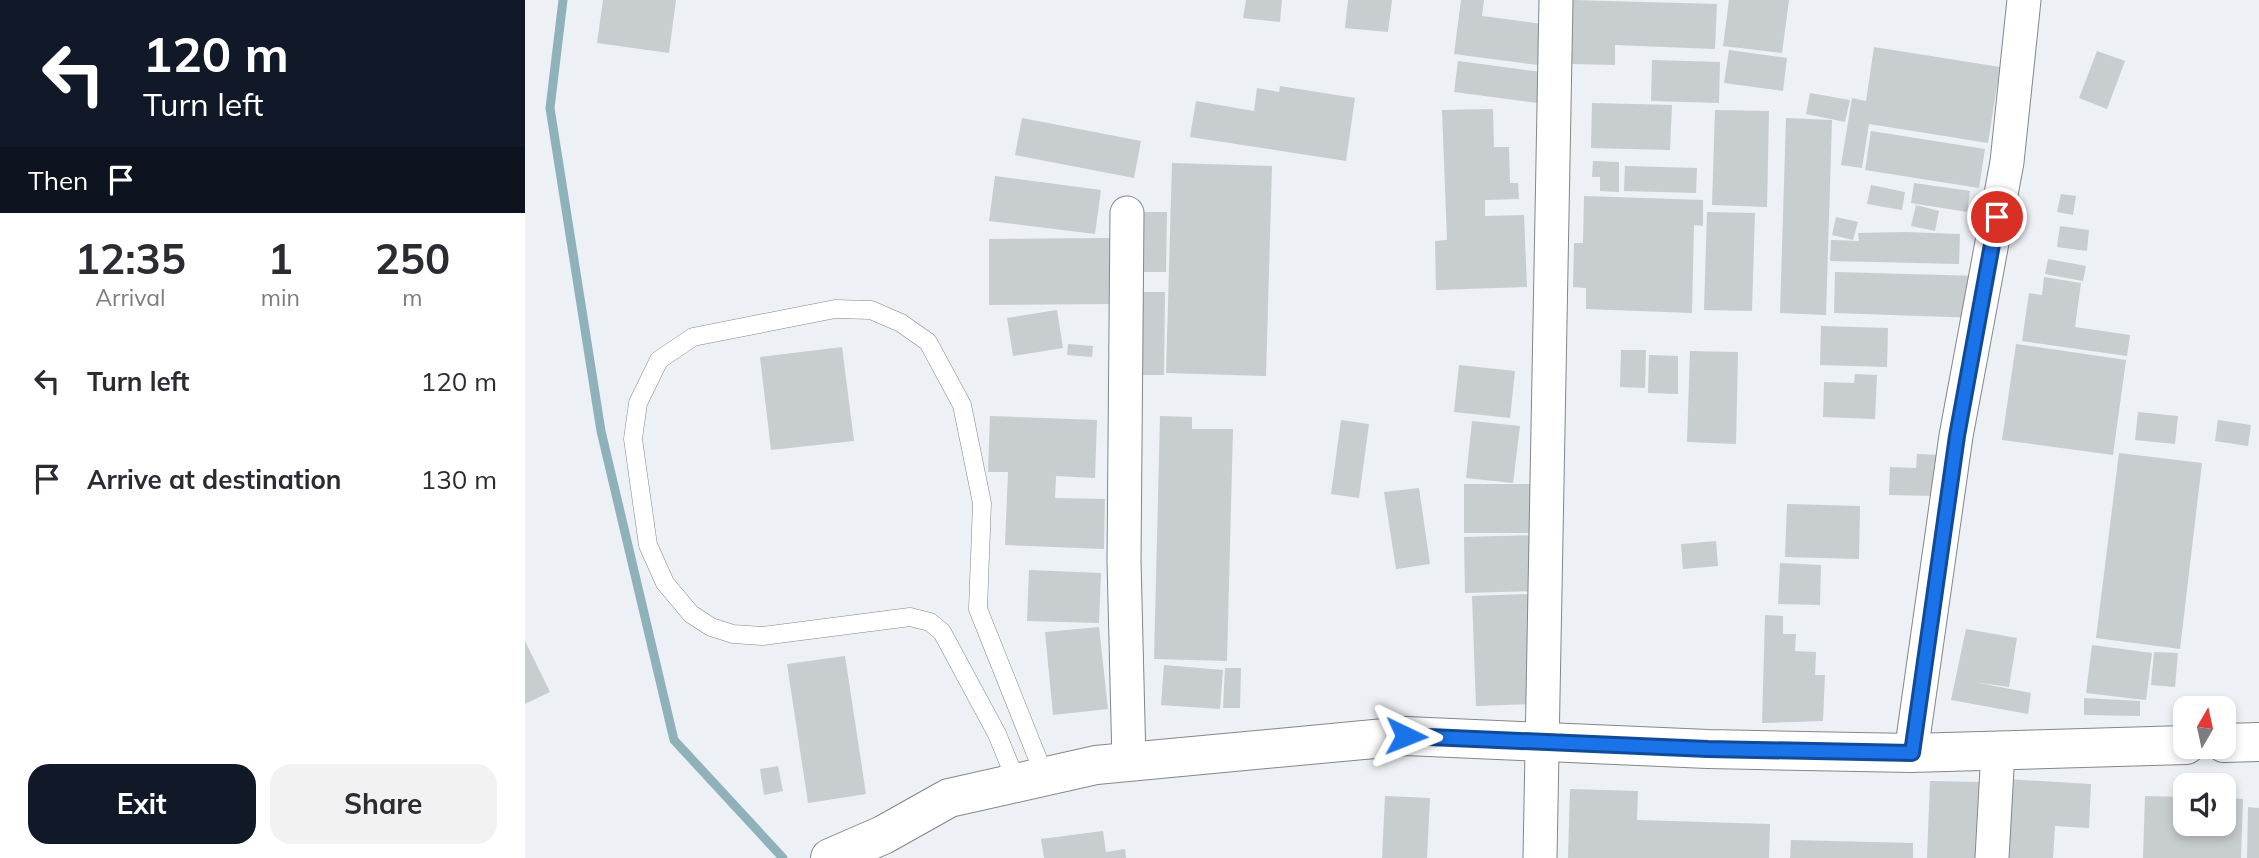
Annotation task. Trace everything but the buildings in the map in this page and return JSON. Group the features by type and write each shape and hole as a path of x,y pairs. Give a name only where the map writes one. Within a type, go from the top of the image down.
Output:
{"street":[{"path":"1540,858 1540,742 1556,0"},
{"path":"1912,753 1957,436 2007,162 2024,0"},
{"path":"1127,213 1123,561 1129,762"},
{"path":"830,858 883,835 949,798 1096,765 1406,736 1708,749 1912,753 2173,744"},
{"path":"2237,743 2259,742"},
{"path":"1992,858 1998,751"}],"lane":[{"path":"835,309 871,310 901,323 928,342 962,405 982,503 978,609 1031,780 997,734 942,632 930,622 910,617 762,636 733,634 711,627 691,614 665,583 648,545 633,439 638,402 659,360 693,337 835,309"}],"waterway":[{"path":"563,0 550,108 601,431 674,740 783,858"}],"route":[{"path":"1406,736 1708,749 1912,753 1957,436 1997,217"}]}
